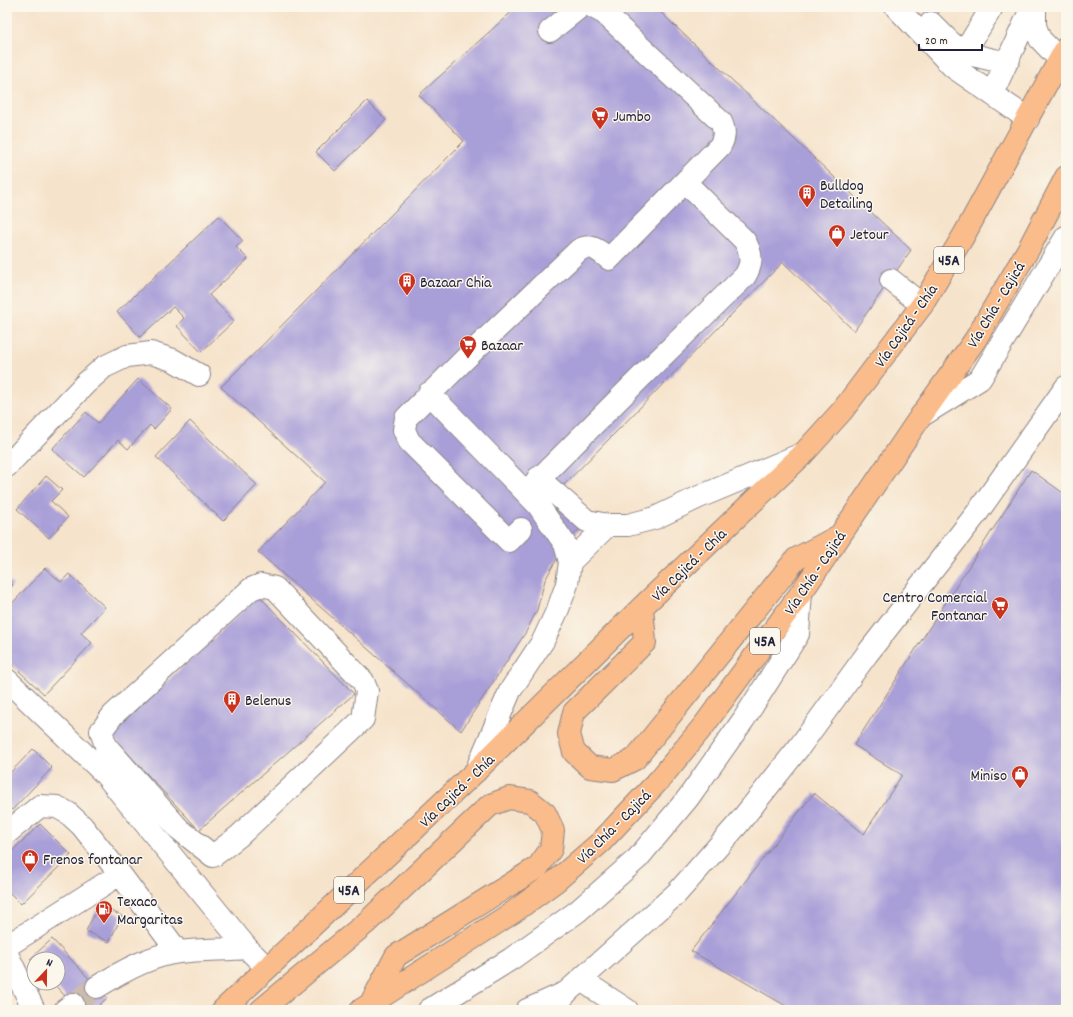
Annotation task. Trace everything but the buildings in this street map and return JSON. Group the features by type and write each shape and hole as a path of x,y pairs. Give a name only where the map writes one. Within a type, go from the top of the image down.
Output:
{"highway":[{"name":"Vía Cajicá - Chía","path":"223,1010 476,771 642,607 803,454 842,411 922,305 964,235 1063,54"},
{"name":"Vía Chía - Cajicá","path":"366,1007 512,913 556,881 601,842 660,779 700,730 801,593 839,535 975,340 1029,248 1066,177"},
{"path":"642,607 645,642 574,712 569,734 574,752 590,767 613,770 635,759 796,559 839,535"},
{"path":"261,1010 366,923 490,805 509,798 530,801 545,813 552,830 551,850 538,867 396,956 366,1007"}],"street":[{"path":"550,31 580,7"},
{"path":"521,529 509,541 409,441 404,430 406,418 429,393 579,250 589,247 595,248 609,259 720,146 724,134 724,128 721,122 604,13 594,7"},
{"path":"896,7 959,60 992,94 1028,118"},
{"path":"916,7 950,41 959,60"},
{"path":"959,60 992,7"},
{"path":"992,94 1032,7"},
{"path":"1035,7 1035,26 1040,39 1063,54"},
{"path":"959,60 998,61 1009,59"},
{"path":"532,485 745,276 749,270 751,254 749,247 744,240 686,182"},
{"path":"921,416 980,379 1066,237"},
{"path":"891,280 922,305"},
{"path":"7,466 86,383 104,367 127,356 151,353 174,360 199,375"},
{"path":"552,1010 574,986 677,893 738,824 800,746 867,654 977,513 1066,388"},
{"path":"429,393 532,485 587,521 608,525 628,525 655,518 699,497 803,454"},
{"path":"476,771 510,691 543,641 558,609 567,584 570,562 565,544 538,505 532,485"},
{"path":"570,562 608,525"},
{"path":"261,585 275,588 364,681 367,691 363,718 239,836 213,856 172,822 106,746 101,731 114,715 251,590 261,585"},
{"path":"429,1010 511,959 578,911 638,858 688,798 744,719 798,634 801,593"},
{"path":"7,680 104,773 247,948 267,968"},
{"path":"7,833 40,806 57,807 68,813 82,826 120,874 178,952"},
{"path":"157,838 172,822"},
{"path":"7,946 120,874"},
{"path":"97,987 122,972 149,960 178,952 247,948"},
{"path":"7,954 34,1010"},
{"path":"527,1010 574,986"},
{"path":"574,986 627,1010"}],"tunnel":[{"path":"73,1004 97,987"}],"place":[{"name":"Jumbo","path":"600,130"},
{"name":"Bulldog Detailing","path":"807,208"},
{"name":"Jetour","path":"837,248"},
{"name":"Bazaar Chia","path":"407,296"},
{"name":"Bazaar","path":"468,359"},
{"name":"Centro Comercial Fontanar","path":"1000,620"},
{"name":"Belenus","path":"232,714"},
{"name":"Miniso","path":"1020,789"},
{"name":"Frenos fontanar","path":"30,873"},
{"name":"Texaco Margaritas","path":"104,924"}]}
